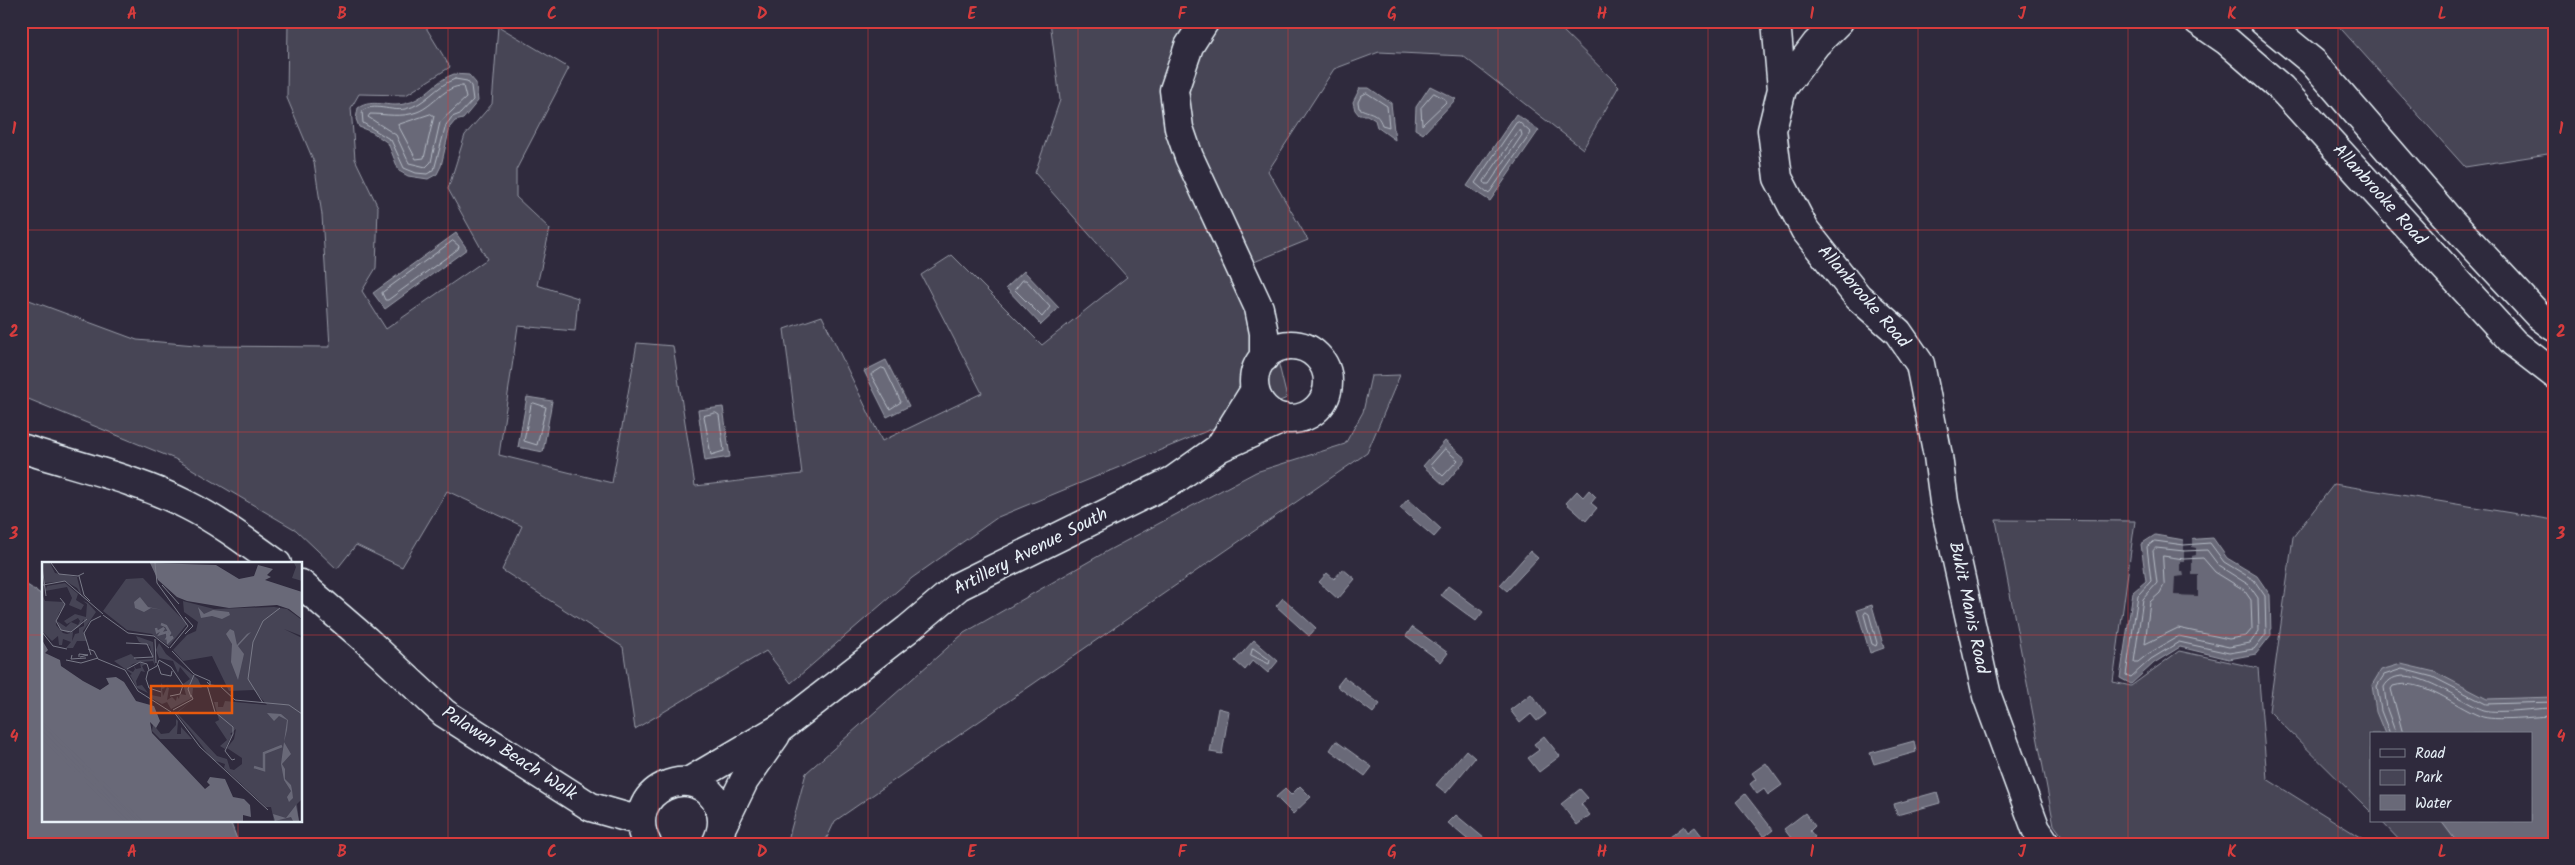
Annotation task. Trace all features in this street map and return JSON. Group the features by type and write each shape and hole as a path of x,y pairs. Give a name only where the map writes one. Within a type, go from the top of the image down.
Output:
{"street":[{"path":"1205,21 1190,46 1174,90 1179,128 1189,157 1259,308 1264,333 1264,358"},
{"name":"Allanbrooke Road","path":"1776,21 1782,89 1772,130 1778,178 1805,230 1858,297 1898,332 1920,364"},
{"name":"Allanbrooke Road","path":"1782,89 1816,44 1839,21"},
{"name":"Allanbrooke Road","path":"2198,21 2227,41 2280,88 2514,343 2554,374"},
{"name":"Allanbrooke Road","path":"2263,21 2313,62 2445,215 2538,316 2554,327"},
{"path":"1259,308 1277,330 1296,345 1317,355 1328,375 1328,387 1317,408 1302,416 1285,418 1266,409 1259,400 1255,390 1254,378 1257,368 1264,358 1278,348 1296,345"},
{"name":"Bukit Manis Road","path":"1920,364 1938,456 1944,502 1987,696 2036,829 2046,844"},
{"name":"Artillery Avenue South","path":"1219,448 1255,390"},
{"name":"Artillery Avenue South","path":"688,782 782,727 908,629 959,586 1174,480 1219,448 1285,418"},
{"path":"21,448 154,490 180,501 215,520 274,562"},
{"name":"Palawan Beach Walk","path":"302,585 366,640 444,713 591,807 643,832"},
{"name":"Artillery Avenue South","path":"721,837 744,781 782,727"},
{"path":"643,832 643,808 650,796 661,787 674,782 688,782 699,785 717,801 721,837"}],"green space":[{"path":"288,21 366,21 369,24 384,21 422,21 450,67 406,95 359,94 351,108 355,159 378,207 376,268 362,291 386,329 487,259 448,189 465,135 492,104 498,26 569,68 516,170 516,197 550,229 537,285 578,298 575,331 518,326 499,455 612,483 637,343 673,346 695,486 802,474 784,329 822,316 882,441 982,393 921,275 952,255 1042,345 1127,277 1035,173 1060,100 1050,21 1553,21 1619,86 1583,149 1463,56 1379,52 1334,69 1268,171 1308,240 1254,262 1287,398 998,517 912,578 791,683 766,651 635,729 623,647 502,570 522,526 447,491 402,567 356,545 337,569 296,530 175,459 21,396 21,297 137,340 207,346 330,347 322,215 314,162 287,98"},
{"path":"2334,21 2554,21 2554,153 2465,167"},
{"path":"1400,375 1367,453 835,821 824,844 787,844 806,773 964,633 1109,550 1256,472 1345,444 1363,412 1371,376"},
{"path":"2334,484 2554,520 2554,844 2403,844 2382,822 2532,822 2532,732 2370,732 2370,811 2269,711 2293,537"},
{"path":"1996,520 2135,521 2113,682 2131,686 2179,651 2258,668 2267,779 2371,844 2068,844 2054,825"}],"water":[{"path":"454,74 469,75 476,83 478,101 463,119 455,121 450,127 441,166 437,174 428,179 408,176 399,171 388,143 372,132 359,127 356,119 358,108 375,103 398,105 411,102"},
{"path":"1430,86 1456,99 1423,134 1415,129 1416,107"},
{"path":"1360,88 1369,88 1391,103 1395,140 1377,127 1375,120 1367,115 1359,115 1355,110 1353,102"},
{"path":"1516,114 1539,130 1490,201 1467,186"},
{"path":"456,233 467,249 385,309 373,293"},
{"path":"1024,271 1059,308 1041,325 1006,288"},
{"path":"886,360 909,406 887,417 864,371"},
{"path":"527,397 552,401 543,452 518,447"},
{"path":"723,407 730,457 705,461 698,410"},
{"path":"1445,441 1466,459 1444,485 1423,466"},
{"path":"1589,490 1596,497 1591,503 1597,508 1586,521 1566,503 1577,491 1583,497"},
{"path":"1408,499 1441,529 1434,537 1400,508"},
{"path":"2155,535 2184,540 2213,538 2227,558 2257,576 2270,595 2271,635 2256,654 2229,659 2180,647 2154,663 2131,684 2120,678 2133,592 2146,581 2141,544"},
{"path":"1530,551 1538,558 1507,591 1500,585"},
{"path":"1343,569 1355,579 1338,599 1319,582 1327,573 1334,579"},
{"path":"21,581 42,595 42,822 230,822 239,844 21,844"},
{"path":"1448,586 1483,612 1476,621 1441,595"},
{"path":"1283,598 1316,628 1309,636 1276,606"},
{"path":"1872,605 1884,648 1870,653 1857,610"},
{"path":"1412,627 1448,653 1441,662 1406,636"},
{"path":"1254,640 1278,661 1268,673 1253,660 1245,670 1235,661"},
{"path":"2401,664 2435,672 2487,699 2554,697 2554,844 2461,844 2456,841 2442,822 2532,822 2532,732 2384,732 2376,712 2372,685 2381,670"},
{"path":"1344,677 1380,704 1373,713 1337,686"},
{"path":"1531,694 1546,714 1537,721 1531,714 1520,723 1510,710"},
{"path":"1218,708 1229,711 1222,754 1210,752"},
{"path":"1544,736 1560,756 1539,772 1528,758 1539,750 1534,744"},
{"path":"1336,741 1372,767 1365,776 1330,750"},
{"path":"1914,741 1916,752 1874,764 1870,753"},
{"path":"1466,750 1475,758 1446,793 1436,785"},
{"path":"1766,763 1782,785 1768,795 1764,789 1757,794 1750,784 1756,779 1752,773"},
{"path":"1300,786 1311,797 1293,814 1276,797 1285,789 1291,795"},
{"path":"1580,789 1588,798 1581,804 1590,815 1577,825 1561,804"},
{"path":"1937,792 1940,803 1897,815 1894,804"},
{"path":"1745,794 1773,830 1764,837 1736,802"},
{"path":"1805,813 1815,826 1810,831 1815,837 1807,844 1800,838 1794,842 1784,829"},
{"path":"1456,815 1490,843 1473,844 1448,823"},
{"path":"1684,826 1688,832 1695,827 1702,836 1695,842 1696,844 1675,844 1670,837"}],"pier":[{"path":"2192,537 2192,547 2196,548 2196,555 2192,556 2192,575 2198,575 2198,596 2174,595 2175,577 2184,576 2183,571 2180,571 2180,562 2184,562 2184,538"}]}
